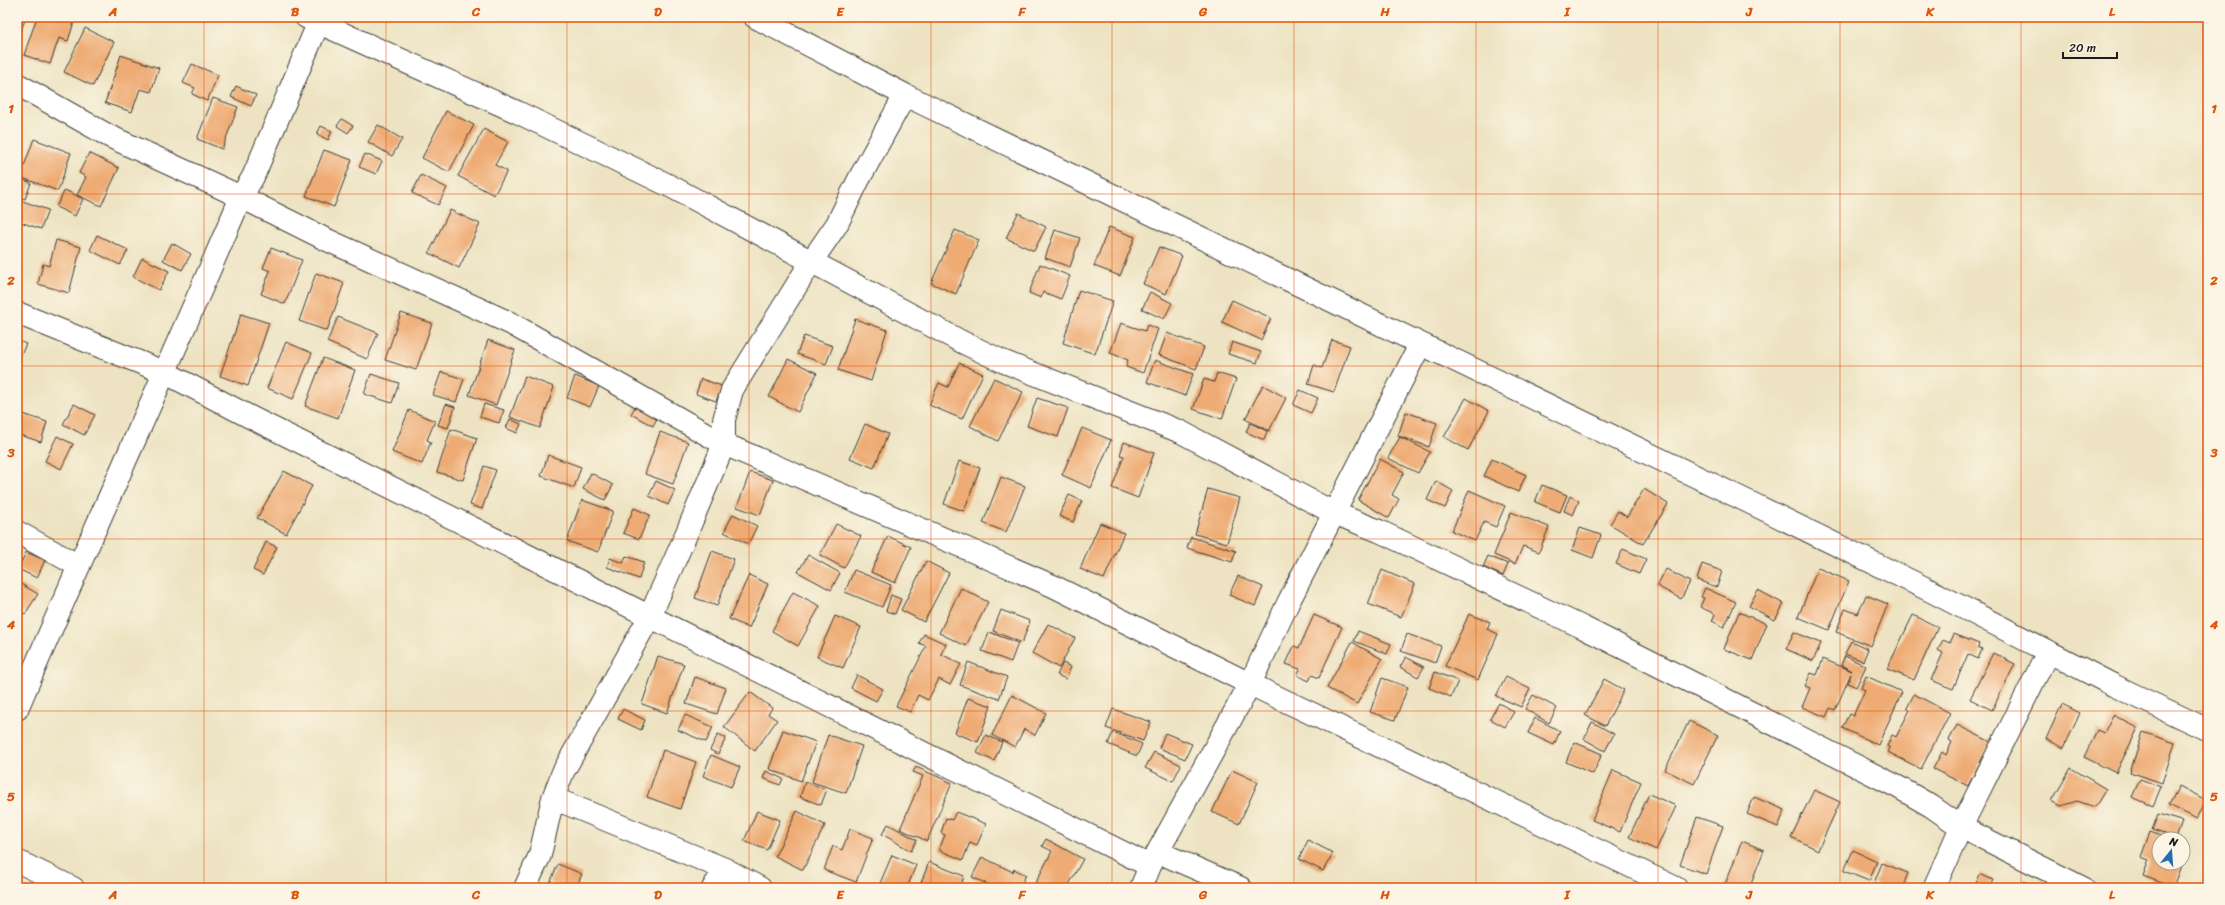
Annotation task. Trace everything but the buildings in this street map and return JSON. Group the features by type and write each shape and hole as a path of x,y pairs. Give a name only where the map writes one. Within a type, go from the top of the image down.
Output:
{"street":[{"path":"755,17 905,95 1929,590 2048,652 2208,730"},
{"path":"17,708 107,500 166,373 241,197 253,177 315,19 517,112 670,186 962,342 1002,361 1180,432 1334,513 1379,531 1584,628 1898,787 1931,806 1961,827 2083,888"},
{"path":"17,84 109,136 241,197 325,240 510,323 724,444 1053,586 1250,684 1676,888"},
{"path":"526,888 540,855 553,798 563,772 650,616 724,444 724,420 732,390 811,262 837,224 859,179 905,95"},
{"path":"17,313 166,373 248,416 650,616 1154,859 1241,888"},
{"path":"1141,888 1154,859 1250,684 1288,602 1420,345"},
{"path":"17,532 79,566"},
{"path":"1934,888 1961,827 2048,652"},
{"path":"563,772 586,810"},
{"path":"553,798 586,810 725,869 760,888"},
{"path":"17,861 73,888"},
{"path":"713,888 725,869"}]}
